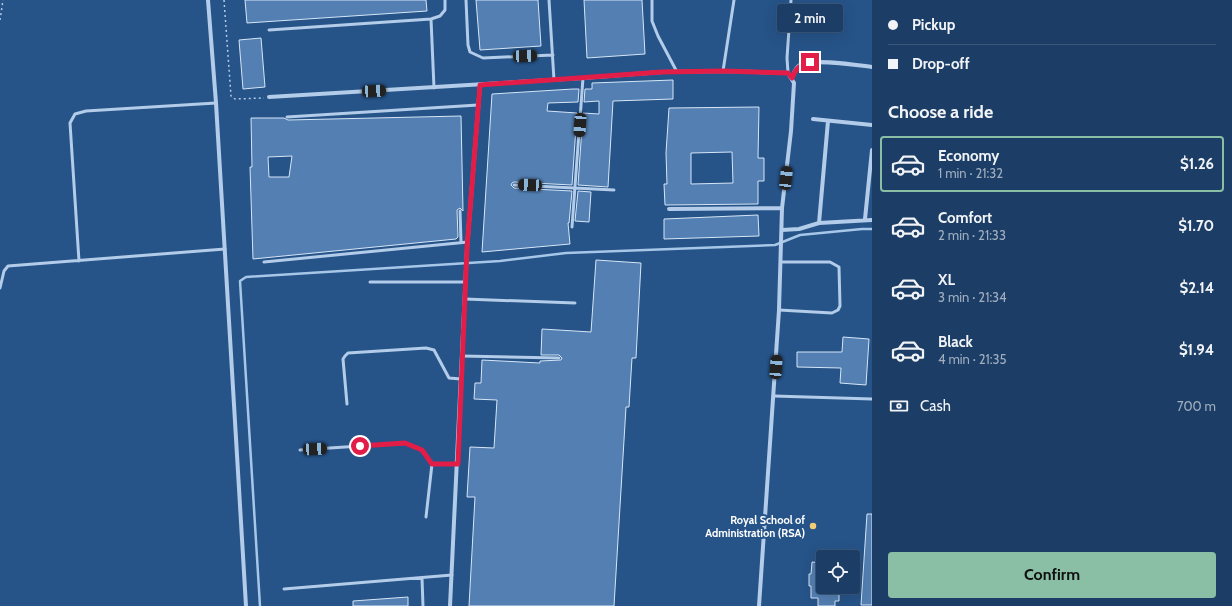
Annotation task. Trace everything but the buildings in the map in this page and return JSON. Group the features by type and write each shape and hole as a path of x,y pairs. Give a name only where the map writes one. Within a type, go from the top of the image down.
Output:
{"street":[{"path":"208,0 216,104 246,606"},
{"path":"792,78 798,67 810,62 872,67"},
{"path":"269,97 677,72 723,71 788,73 794,82 791,131 782,208 780,310 759,606"},
{"path":"450,606 458,464 467,248 480,85"},
{"path":"813,119 872,125"},
{"path":"819,223 828,121"},
{"path":"865,219 871,173 872,150"},
{"path":"669,209 782,208"},
{"path":"781,232 799,229 819,223 865,219 872,220"}],"lane":[{"path":"269,30 431,19 440,16 445,10 445,0"},
{"path":"466,0 468,45 470,52 483,58 553,55"},
{"path":"549,0 554,80"},
{"path":"652,0 652,21 658,36 677,72"},
{"path":"723,71 734,0"},
{"path":"788,73 791,0"},
{"path":"431,19 434,88"},
{"path":"572,227 583,78"},
{"path":"79,261 70,123 75,114 86,111 216,104"},
{"path":"288,117 478,105"},
{"path":"514,184 614,190"},
{"path":"460,211 460,242"},
{"path":"264,262 468,242"},
{"path":"0,288 4,271 8,266 225,249"},
{"path":"780,310 832,313 838,310 840,306 839,267 830,262 781,262"},
{"path":"370,282 466,280"},
{"path":"465,299 575,303"},
{"path":"347,404 344,356 348,354 426,348 434,350 448,378 461,379"},
{"path":"462,356 559,358"},
{"path":"774,396 872,400"},
{"path":"300,450 405,443 422,450 432,464 426,517"},
{"path":"432,464 458,464"},
{"path":"284,589 452,575"},
{"path":"422,578 423,606"}],"path":[{"path":"0,20 3,0"},
{"path":"224,0 231,96 235,99 269,97"}],"waterway":[{"path":"260,606 240,281 246,277 500,261 566,253 775,245 800,235 872,229"}],"place":[{"name":"Royal School of Administration (RSA)","path":"813,526"}],"route":[{"path":"360,446 405,443 422,450 432,464 458,464 467,248 480,85 662,72 723,71 788,73 792,78 798,67 810,62"}]}
